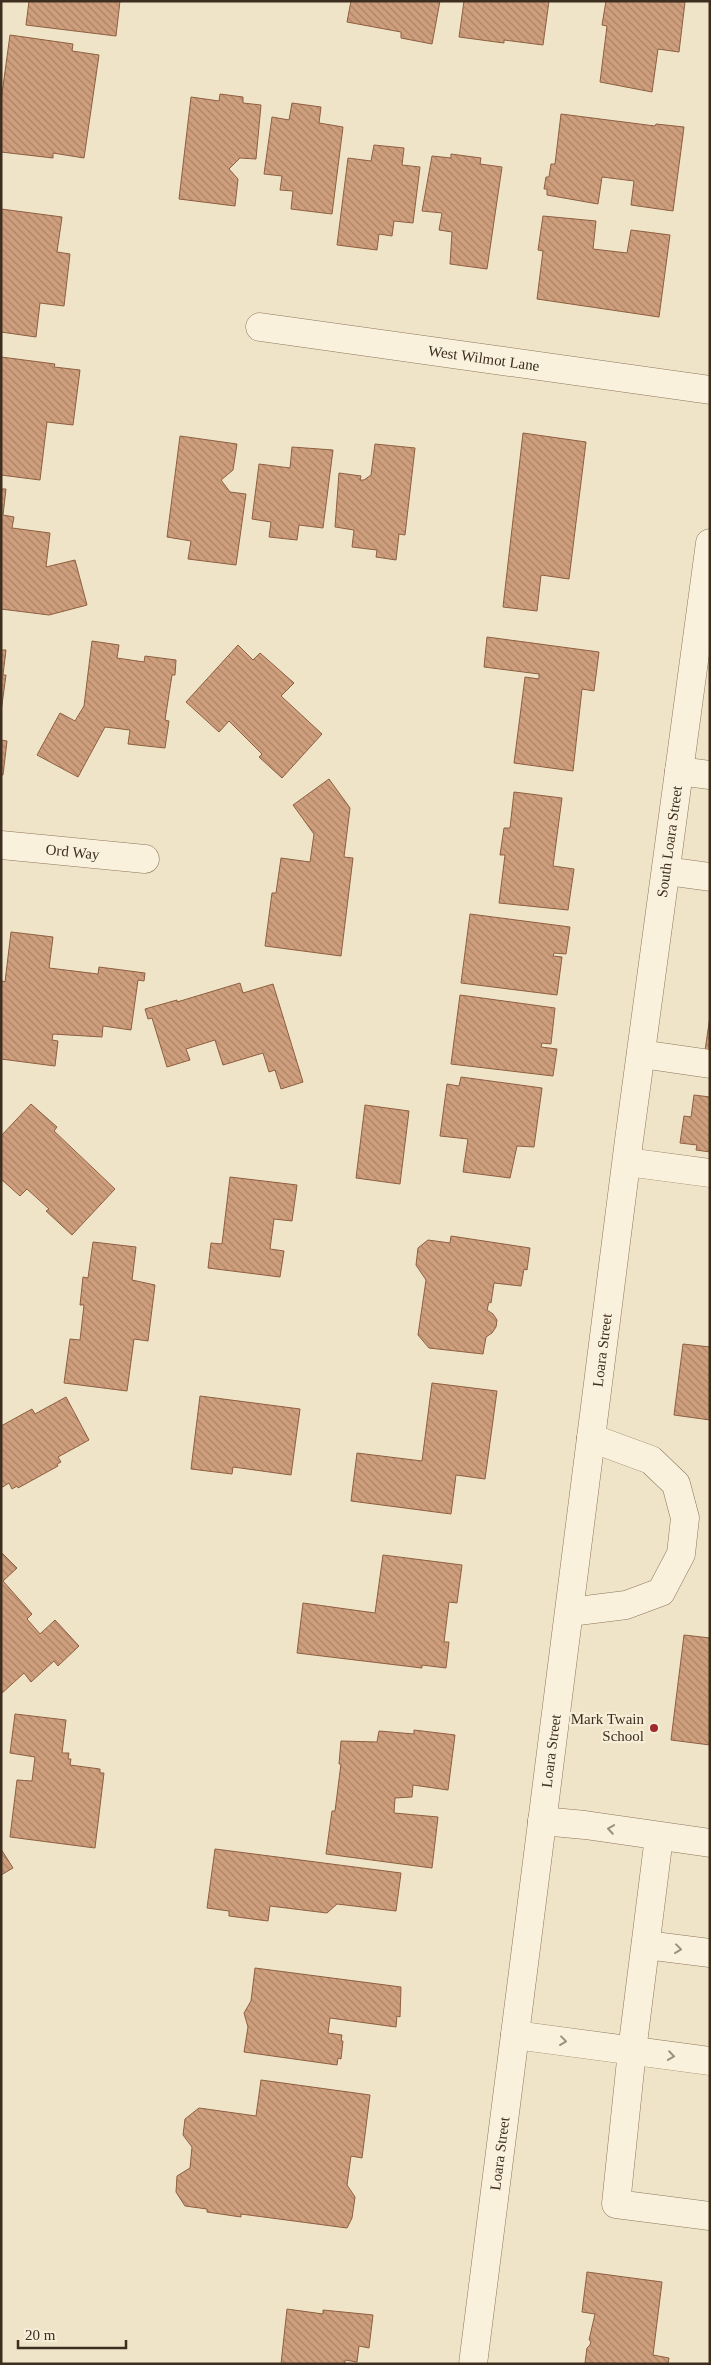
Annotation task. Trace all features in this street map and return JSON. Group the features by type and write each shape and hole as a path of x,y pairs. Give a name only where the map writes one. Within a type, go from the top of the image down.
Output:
{"street":[{"name":"West Wilmot Lane","path":"260,327 710,390"},
{"name":"South Loara Street","path":"628,1151 710,543"},
{"path":"679,772 710,775"},
{"name":"Ord Way","path":"1,845 145,859"},
{"path":"666,871 710,877"},
{"path":"641,1054 710,1064"},
{"path":"628,1151 710,1173"},
{"name":"Loara Street","path":"473,2364 628,1151"},
{"path":"570,1612 626,1605 661,1592 681,1554 685,1518 676,1484 651,1460 591,1438"},
{"path":"542,1821 585,1825 710,1843"},
{"path":"659,1837 632,2051 616,2204 710,2216"},
{"path":"646,1945 710,1953"},
{"path":"515,2035 710,2061"}],"building":[{"path":"29,1 120,1 116,36 26,25"},
{"path":"351,1 440,1 432,44 401,38 401,32 347,22"},
{"path":"464,1 549,1 543,45 504,40 504,43 459,37"},
{"path":"606,1 685,2 679,52 658,49 652,92 600,82 607,26 602,25"},
{"path":"10,35 73,44 72,51 99,55 84,158 53,153 53,158 1,152 1,101"},
{"path":"220,94 243,97 243,103 261,105 256,159 240,158 229,169 238,179 235,206 179,199 191,97 219,101"},
{"path":"292,103 321,107 319,123 343,127 332,214 291,209 293,191 280,190 282,176 264,174 272,117 289,120"},
{"path":"561,114 655,126 656,124 684,127 673,211 631,205 634,181 602,177 598,204 547,195 547,189 544,189 546,177 549,177 551,164 555,164"},
{"path":"374,145 404,148 402,165 420,167 413,223 394,221 392,236 379,234 377,250 337,245 348,158 371,161"},
{"path":"451,154 481,158 480,164 502,167 487,269 450,264 452,232 439,230 442,213 422,211 432,156 451,158"},
{"path":"1,209 62,217 57,252 70,254 64,306 40,303 36,337 1,332"},
{"path":"543,216 596,221 593,249 627,253 631,230 670,235 659,317 537,299 543,251 538,250"},
{"path":"1,357 55,364 54,367 80,370 73,425 47,422 40,480 1,475"},
{"path":"523,433 586,442 569,579 541,575 537,611 503,607"},
{"path":"180,436 237,444 233,470 221,480 230,492 246,494 236,565 188,559 191,541 167,537"},
{"path":"375,444 415,448 405,535 399,534 396,560 376,557 377,550 352,547 354,530 335,527 339,473 361,476 360,480 364,480 371,475"},
{"path":"292,447 333,450 323,528 299,525 297,540 269,537 271,522 252,519 259,464 290,468"},
{"path":"1,489 6,489 3,515 14,517 12,528 50,533 46,567 75,560 87,605 49,615 1,609"},
{"path":"487,637 599,652 594,691 582,689 573,771 514,763 525,677 539,679 539,674 484,667"},
{"path":"92,641 119,645 117,658 144,662 145,656 176,660 175,675 172,675 165,720 169,721 165,748 128,744 130,730 105,727 78,777 37,755 60,713 75,721 84,706"},
{"path":"238,645 253,660 260,653 294,683 281,696 322,734 282,778 259,757 262,754 229,721 219,732 186,702"},
{"path":"1,650 6,650 3,675 6,675 1,712"},
{"path":"1,740 7,741 3,775 1,775"},
{"path":"329,779 350,808 344,857 353,858 341,956 265,946 272,893 276,893 281,858 310,862 314,834 293,805"},
{"path":"514,792 562,798 553,866 574,869 568,910 499,903 505,855 500,855 504,828 510,828"},
{"path":"470,914 570,927 566,954 554,953 553,956 562,957 557,995 461,983"},
{"path":"11,932 53,937 49,968 98,974 99,967 145,973 144,981 138,980 131,1030 103,1026 102,1037 53,1034 52,1040 58,1041 55,1066 1,1059 1,984 2,981 5,982"},
{"path":"240,983 243,993 273,984 303,1082 281,1089 275,1070 269,1072 263,1053 223,1065 215,1040 186,1049 190,1060 167,1067 152,1018 148,1019 145,1009 177,1000 177,1002"},
{"path":"460,995 555,1008 551,1044 542,1043 541,1047 557,1049 553,1076 451,1064"},
{"path":"710,1016 710,1059 704,1058"},
{"path":"461,1077 542,1088 534,1147 517,1146 510,1178 463,1172 468,1139 440,1136 447,1084 459,1086"},
{"path":"694,1095 710,1097 710,1152 696,1150 697,1145 680,1143 684,1116 691,1117"},
{"path":"31,1104 57,1127 54,1131 115,1189 72,1235 46,1211 49,1209 27,1189 20,1196 1,1179 1,1136"},
{"path":"365,1105 409,1111 400,1184 356,1178"},
{"path":"230,1177 297,1185 292,1221 274,1219 270,1249 284,1251 280,1277 208,1268 211,1243 222,1244"},
{"path":"451,1236 530,1248 527,1270 524,1269 521,1286 494,1283 491,1303 489,1302 487,1310 497,1320 496,1327 486,1337 483,1354 429,1348 418,1335 426,1280 416,1265 418,1248 428,1240 450,1243"},
{"path":"93,1242 136,1247 132,1280 155,1285 148,1341 134,1339 127,1391 64,1383 70,1339 80,1340 84,1305 80,1305 83,1277 88,1278"},
{"path":"683,1344 710,1347 710,1420 674,1415"},
{"path":"432,1383 497,1391 485,1479 456,1475 451,1514 351,1501 357,1453 422,1461"},
{"path":"200,1396 300,1409 291,1475 233,1467 232,1474 191,1469"},
{"path":"66,1397 89,1440 58,1457 61,1462 57,1464 58,1466 18,1488 17,1486 12,1489 9,1483 1,1488 1,1426 32,1409 35,1414"},
{"path":"1,1552 17,1568 3,1581 32,1614 27,1619 40,1634 55,1620 79,1646 58,1666 54,1661 31,1682 24,1673 1,1694"},
{"path":"383,1555 462,1565 457,1603 449,1602 444,1642 449,1642 446,1668 422,1665 422,1668 297,1653 303,1603 375,1613"},
{"path":"684,1635 710,1638 710,1745 671,1740"},
{"path":"15,1714 66,1720 62,1753 69,1753 70,1765 100,1769 100,1773 104,1773 95,1848 10,1837 17,1780 32,1781 35,1757 10,1753"},
{"path":"414,1730 455,1735 448,1790 413,1785 412,1797 395,1798 394,1813 438,1817 432,1868 326,1854 332,1811 335,1811 341,1764 339,1764 341,1741 377,1742 379,1731 414,1734"},
{"path":"1,1849 13,1868 1,1875"},
{"path":"215,1849 401,1873 396,1911 337,1904 327,1913 270,1906 268,1921 229,1916 229,1911 207,1908"},
{"path":"255,1968 401,1987 400,2017 397,2016 396,2027 330,2018 328,2033 342,2035 341,2041 343,2041 341,2059 338,2058 337,2065 244,2052 248,2027 244,2013 251,2001"},
{"path":"261,2080 370,2095 362,2158 351,2156 347,2185 355,2197 352,2218 347,2228 241,2214 241,2217 207,2212 207,2209 185,2206 176,2192 177,2176 190,2168 192,2147 183,2135 185,2119 199,2108 256,2116"},
{"path":"587,2272 662,2282 653,2355 669,2358 668,2364 585,2363 595,2314 582,2312"},
{"path":"287,2309 323,2314 323,2310 373,2315 369,2348 359,2346 357,2362 345,2360 345,2364 281,2364"}],"place":[{"name":"Mark Twain School","path":"654,1728"}]}
